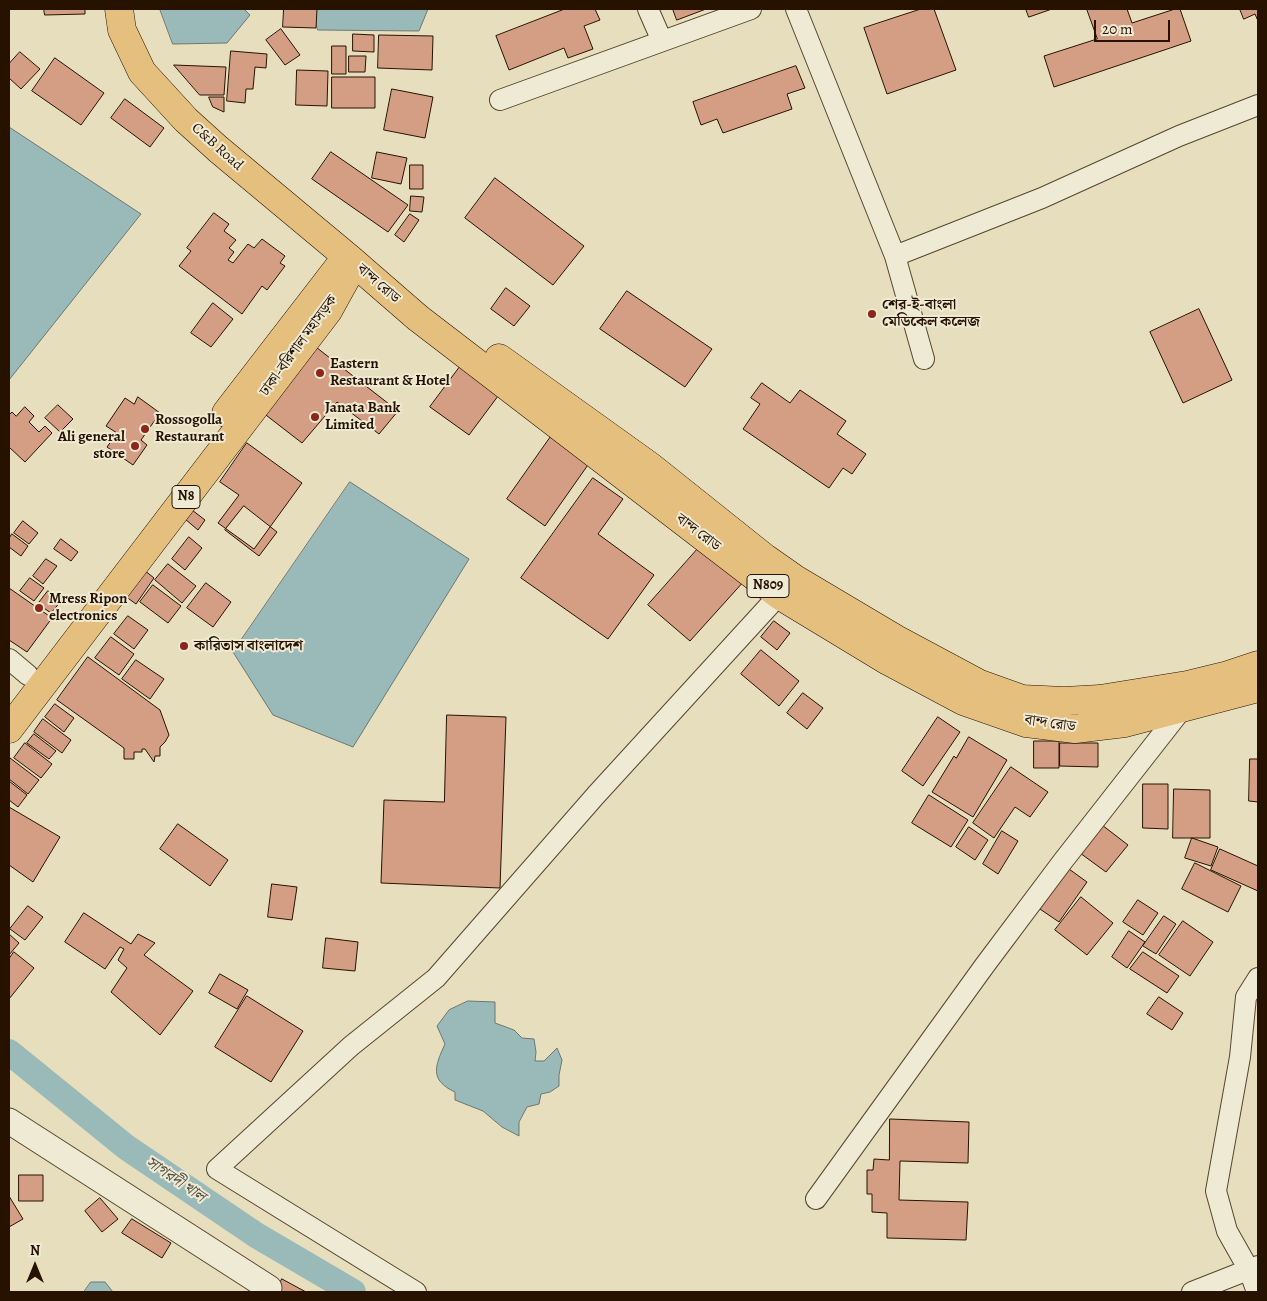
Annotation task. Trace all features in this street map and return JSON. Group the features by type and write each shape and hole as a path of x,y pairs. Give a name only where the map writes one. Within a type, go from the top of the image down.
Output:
{"highway":[{"name":"C&B Road","path":"119,9 122,30 142,72 148,79 186,120 218,149 350,259"},
{"name":"বান্দ রোড","path":"350,259 418,318 780,595 888,661 963,701 1026,723 1075,729 1125,723 1258,688"},
{"name":"বান্দ রোড","path":"350,259 428,307 652,467 765,558 795,579 896,639 980,684 1022,699 1100,699 1187,685 1258,665"},
{"name":"ঢাকা-বরিশাল মহাসড়ক","path":"9,700 19,667 337,269 350,259"},
{"name":"ঢাকা-বরিশাল মহাসড়ক","path":"9,729 328,312 349,272 350,259"}],"street":[{"path":"648,9 662,41"},
{"path":"500,100 751,9"},
{"path":"796,9 895,256 924,359"},
{"path":"895,256 1042,198 1179,136 1258,105"},
{"path":"416,1292 217,1169 351,1046 436,978 596,794 780,595"},
{"path":"816,1199 1063,860 1182,709"},
{"path":"1257,1292 1254,1268 1227,1231 1216,1190 1240,1057 1246,997 1258,978"},
{"path":"9,1121 271,1291"},
{"path":"1192,1292 1254,1268"}],"water":[{"path":"160,9 244,9 250,15 227,43 173,44"},
{"path":"312,9 428,9 419,31 318,30"},
{"path":"9,127 141,214 9,380"},
{"path":"350,482 469,559 353,747 273,715 233,652"},
{"path":"468,1001 495,1002 495,1023 514,1030 522,1038 534,1039 535,1061 544,1061 557,1048 562,1060 559,1086 550,1092 541,1094 539,1104 527,1107 519,1122 519,1136 502,1127 483,1111 455,1100 455,1092 441,1083 436,1072 445,1044 437,1026 449,1010"},
{"path":"91,1282 105,1282 113,1292 84,1292"}],"building":[{"path":"44,9 85,9 85,14 45,15"},
{"path":"284,9 317,9 316,28 283,27"},
{"path":"565,9 595,9 600,20 584,26 593,49 568,58 564,48 509,70 496,36"},
{"path":"673,9 706,9 677,20"},
{"path":"921,9 934,9 956,70 887,94 864,28"},
{"path":"1026,9 1052,9 1029,17"},
{"path":"1087,9 1127,9 1132,23 1180,9 1191,41 1054,87 1044,56 1097,39"},
{"path":"1240,9 1258,9 1258,21 1255,14 1244,19"},
{"path":"281,29 300,55 285,65 266,40"},
{"path":"353,34 374,35 374,52 353,51"},
{"path":"379,35 433,36 432,70 378,68"},
{"path":"332,46 346,46 346,74 332,74"},
{"path":"231,51 267,54 266,68 255,67 253,89 246,89 245,103 227,101"},
{"path":"20,52 40,69 21,89 9,78 9,64"},
{"path":"349,56 366,56 365,72 349,72"},
{"path":"55,58 104,93 81,125 32,91"},
{"path":"174,65 226,67 224,95 200,95"},
{"path":"796,66 805,88 787,94 792,109 723,133 717,119 701,125 693,102"},
{"path":"297,70 328,71 327,106 296,105"},
{"path":"332,77 375,77 375,108 332,108"},
{"path":"392,89 433,97 425,138 384,130"},
{"path":"209,97 224,97 224,112 213,107"},
{"path":"125,99 164,128 150,147 111,118"},
{"path":"331,152 408,205 388,232 312,179"},
{"path":"377,152 407,158 401,184 372,178"},
{"path":"410,165 423,165 423,189 410,189"},
{"path":"495,178 584,246 553,285 465,218"},
{"path":"411,196 424,197 422,212 410,211"},
{"path":"214,213 229,224 224,231 236,240 229,248 234,252 228,260 233,263 248,244 254,248 262,239 285,256 280,263 285,266 267,290 262,286 242,314 179,266 191,251 187,248"},
{"path":"410,214 419,220 404,242 395,235"},
{"path":"506,288 530,306 514,326 491,309"},
{"path":"627,291 712,349 685,387 600,329"},
{"path":"213,303 233,319 211,347 191,333"},
{"path":"1199,309 1232,380 1183,403 1150,332"},
{"name":"Eastern Restaurant & Hotel","path":"312,344 398,411 379,434 337,402 302,443 262,412"},
{"path":"465,360 504,388 469,435 430,407"},
{"path":"762,383 790,403 800,390 846,421 837,434 866,454 852,474 843,468 829,488 743,429 760,404 751,398"},
{"path":"138,397 160,413 141,440 147,445 133,465 107,447 117,433 106,426 125,398 134,404"},
{"path":"58,405 73,419 60,432 45,418"},
{"path":"25,407 34,416 29,422 39,432 45,426 52,433 25,462 9,447 9,415 12,412 16,416"},
{"path":"552,435 590,462 545,526 507,499"},
{"path":"247,443 302,483 254,549 218,523 239,495 220,482"},
{"path":"593,478 623,499 598,534 654,575 608,639 521,578"},
{"path":"244,506 277,532 259,556 225,530"},
{"path":"192,510 205,520 198,530 185,519"},
{"path":"23,521 38,533 29,544 14,533"},
{"path":"12,534 28,546 21,556 9,547 9,539"},
{"path":"189,537 202,548 185,570 172,559"},
{"path":"61,539 78,552 71,561 54,549"},
{"path":"703,543 745,580 690,641 648,605"},
{"path":"46,559 57,566 43,584 33,576"},
{"path":"168,564 196,586 182,603 155,580"},
{"path":"144,570 154,578 136,604 125,596"},
{"path":"30,578 44,588 34,601 20,591"},
{"path":"206,583 231,602 213,627 187,608"},
{"path":"153,585 181,606 168,623 140,602"},
{"path":"9,588 52,618 27,652 9,640"},
{"path":"48,591 61,601 51,613 38,604"},
{"path":"128,616 148,630 134,649 114,634"},
{"path":"774,621 790,633 777,650 761,637"},
{"path":"111,637 134,654 119,675 95,658"},
{"path":"761,650 799,681 779,706 741,674"},
{"path":"88,657 160,710 169,735 160,747 160,756 155,756 154,762 145,749 142,749 142,752 134,752 134,759 124,759 124,748 57,700"},
{"path":"136,660 164,679 150,699 122,679"},
{"path":"803,693 823,708 807,729 787,713"},
{"path":"55,704 74,718 64,732 45,717"},
{"path":"447,715 506,717 500,888 381,883 384,800 444,802"},
{"path":"938,717 960,732 923,786 902,771"},
{"path":"43,719 71,740 62,753 34,732"},
{"path":"34,734 56,751 49,759 27,743"},
{"path":"969,737 1007,760 973,817 932,792 954,756 956,758"},
{"path":"1034,741 1059,741 1059,768 1034,768"},
{"path":"25,743 52,764 41,778 14,758"},
{"path":"1060,743 1098,743 1098,767 1060,766"},
{"path":"10,758 39,780 28,794 9,779"},
{"path":"1250,759 1258,759 1258,802 1249,801"},
{"path":"1011,767 1048,792 1030,817 1015,807 994,838 973,823"},
{"path":"9,781 27,795 18,807 9,800"},
{"path":"1143,784 1168,784 1168,829 1143,828"},
{"path":"1174,789 1210,790 1210,838 1173,838"},
{"path":"929,795 968,820 951,847 912,823"},
{"path":"9,807 60,837 33,882 9,865"},
{"path":"178,824 228,860 210,886 160,849"},
{"path":"1102,825 1128,845 1106,872 1080,853"},
{"path":"969,827 988,840 975,860 956,847"},
{"path":"1002,831 1018,841 998,874 983,864"},
{"path":"1192,838 1218,847 1211,866 1185,858"},
{"path":"1220,849 1258,866 1258,891 1211,870"},
{"path":"1195,863 1241,886 1228,912 1182,889"},
{"path":"1062,864 1087,882 1059,922 1034,905"},
{"path":"272,884 297,887 292,920 268,917"},
{"path":"1081,897 1113,923 1087,955 1055,930"},
{"path":"1138,900 1158,913 1143,935 1123,922"},
{"path":"28,906 43,917 25,940 10,929"},
{"path":"84,913 131,944 138,934 155,943 144,955 193,991 160,1035 111,992 127,968 118,960 124,949 120,947 105,969 65,942"},
{"path":"1164,916 1176,924 1156,954 1143,946"},
{"path":"1183,921 1213,942 1190,976 1159,955"},
{"path":"1129,931 1145,942 1127,968 1112,957"},
{"path":"9,934 19,943 9,955"},
{"path":"326,938 358,942 355,971 323,968"},
{"path":"14,952 34,968 9,999 9,959"},
{"path":"1143,952 1179,976 1167,993 1130,969"},
{"path":"220,974 248,990 237,1009 209,993"},
{"path":"247,996 303,1031 271,1082 215,1047"},
{"path":"1159,997 1183,1013 1172,1030 1147,1014"},
{"path":"890,1119 969,1122 968,1163 900,1161 899,1200 968,1202 966,1240 887,1238 887,1213 872,1212 872,1194 867,1194 867,1170 873,1170 874,1159 889,1160"},
{"path":"19,1175 43,1175 43,1201 19,1201"},
{"path":"9,1196 23,1219 9,1227"},
{"path":"100,1198 118,1219 102,1232 85,1211"},
{"path":"132,1219 171,1243 162,1258 122,1233"},
{"path":"282,1279 306,1292 276,1292"}],"waterway":[{"name":"সাগরদী খাল","path":"9,1052 126,1147 256,1235 353,1292"}],"place":[{"name":"শের-ই-বাংলা মেডিকেল কলেজ","path":"872,314"},
{"name":"Eastern Restaurant & Hotel","path":"320,373"},
{"name":"Janata Bank Limited","path":"315,417"},
{"name":"Rossogolla Restaurant","path":"145,429"},
{"name":"Ali general store","path":"135,446"},
{"name":"Mress Ripon electronics","path":"39,608"},
{"name":"কারিতাস বাংলাদেশ","path":"184,646"}]}
